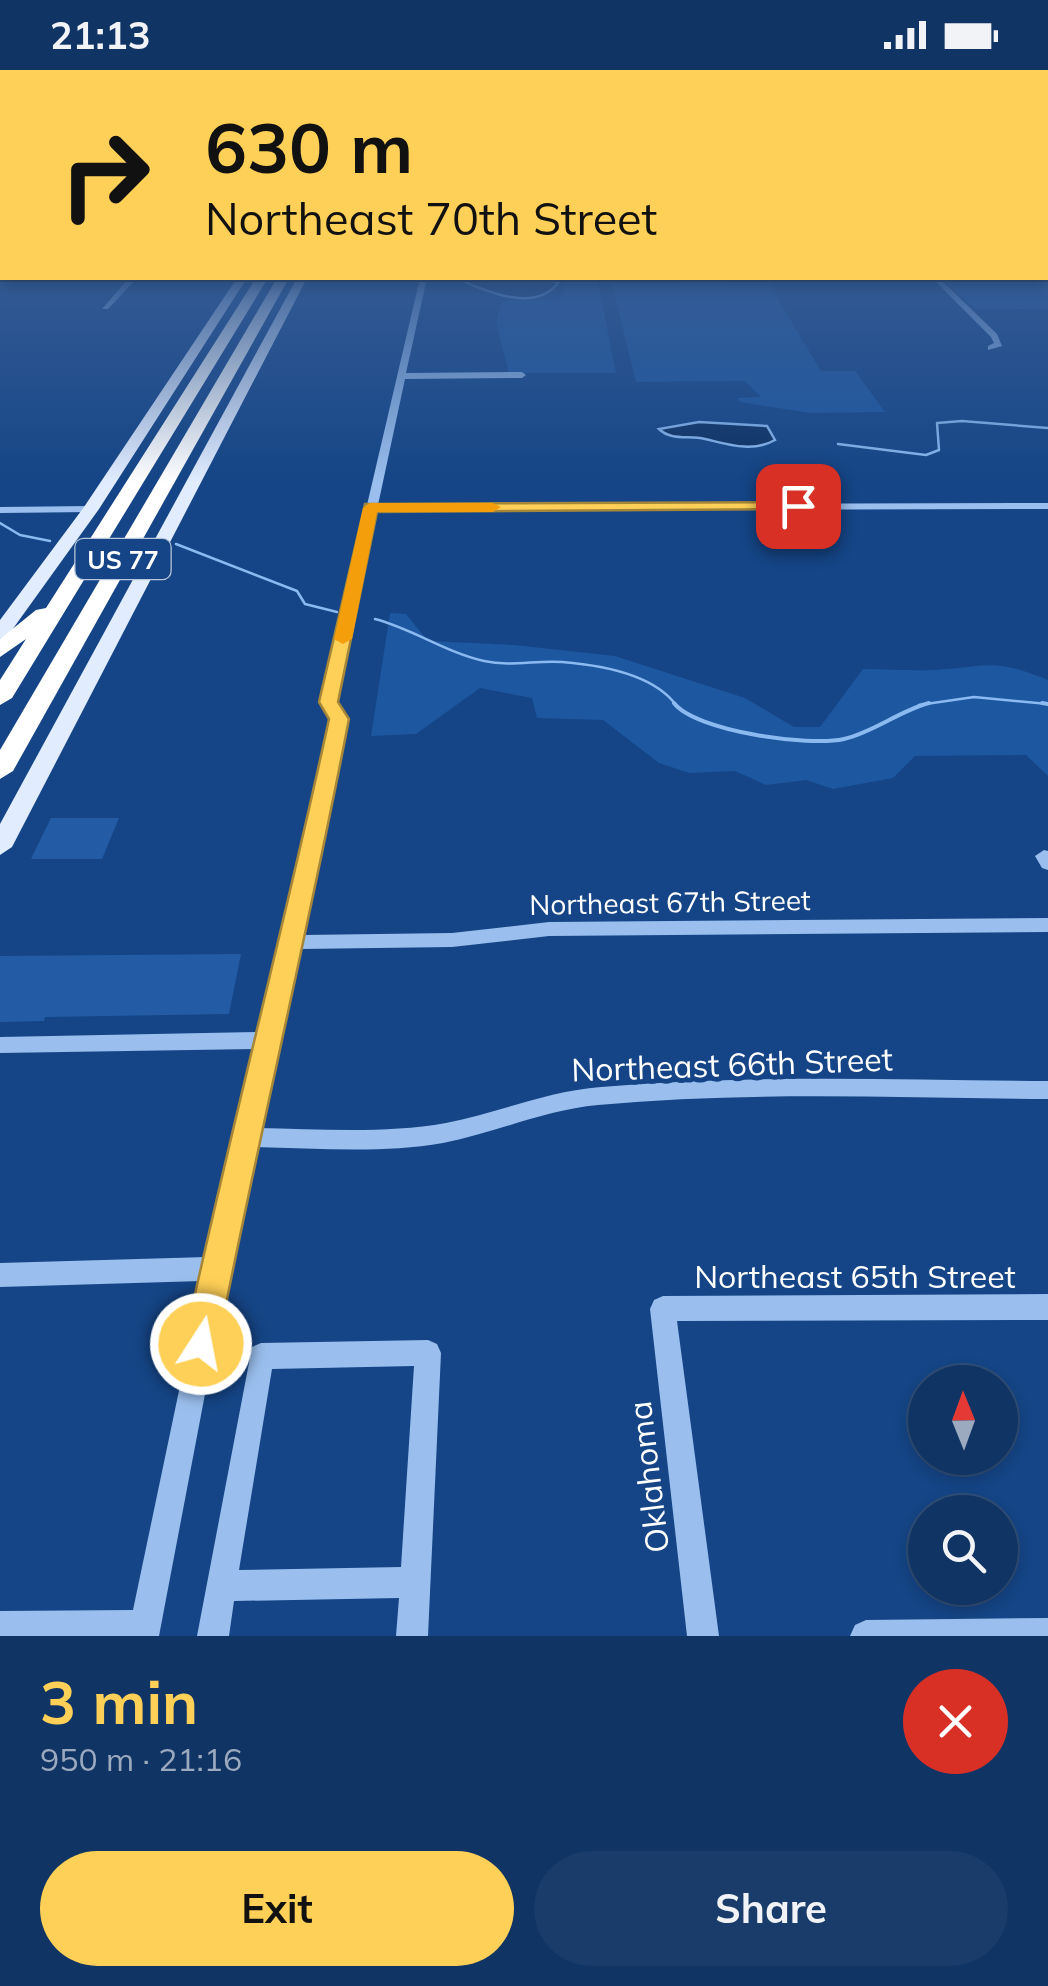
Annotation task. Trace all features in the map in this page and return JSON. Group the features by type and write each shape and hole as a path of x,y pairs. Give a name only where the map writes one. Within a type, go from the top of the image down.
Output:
{"highway":[{"name":"US 77","path":"0,698 224,337"},
{"name":"US 77","path":"0,771 250,337"},
{"path":"0,650 62,597"}],"main road":[{"path":"0,633 91,509 203,337"},
{"path":"0,848 262,337"}],"street":[{"path":"0,1627 144,1630 244,1138 293,942 339,719 328,702 411,337"},
{"path":"991,348 998,344 995,337"},
{"path":"403,376 522,375"},
{"path":"370,508 1048,507"},
{"path":"0,510 91,509"},
{"name":"Northeast 67th Street","path":"293,942 452,940 549,929 1048,925"},
{"path":"0,1046 268,1040"},
{"name":"Northeast 66th Street","path":"244,1138 404,1138 444,1132 539,1105 595,1096 686,1091 1048,1090"},
{"path":"0,1275 216,1269"},
{"name":"Northeast 65th Street","path":"663,1310 1048,1307"},
{"name":"Oklahoma","path":"663,1310 703,1636"},
{"path":"213,1636 261,1356 428,1353 412,1636"},
{"path":"222,1586 415,1582"},
{"path":"866,1636 1048,1634"}],"shaded area":[{"path":"500,337 609,337 616,373 509,373"},
{"path":"625,337 801,337 821,371 855,371 885,412 811,413 740,402 737,398 761,397 745,381 636,382"},
{"path":"699,422 767,426 775,440 740,446 675,436 659,429"},
{"path":"390,613 406,614 428,641 615,656 745,698 794,727 820,727 863,669 934,670 991,665 1014,668 1048,680 1048,776 1026,755 915,756 893,778 833,789 806,780 766,785 735,771 689,773 659,763 603,720 537,718 532,698 480,688 416,734 371,736"}],"building":[{"path":"51,818 119,818 102,859 31,859"},
{"path":"241,954 229,1014 45,1017 44,1021 0,1022 0,956"}],"waterway":[{"path":"838,444 926,455 939,450 937,423 962,421 1048,428"},
{"path":"0,523 20,535 50,541"},
{"path":"176,544 297,591 305,604 337,612"},
{"path":"375,619 484,661 562,662 625,673 654,686 675,704"},
{"path":"926,704 974,697 1048,704 1042,703"},
{"path":"675,704 704,722 728,729 806,741 855,736 926,704"},
{"path":"919,705 926,704"}],"slow traffic":[{"path":"343,639 370,508 493,507"}],"route":[{"path":"201,1344 244,1138 293,942 339,719 328,702 370,508 798,506"}]}
